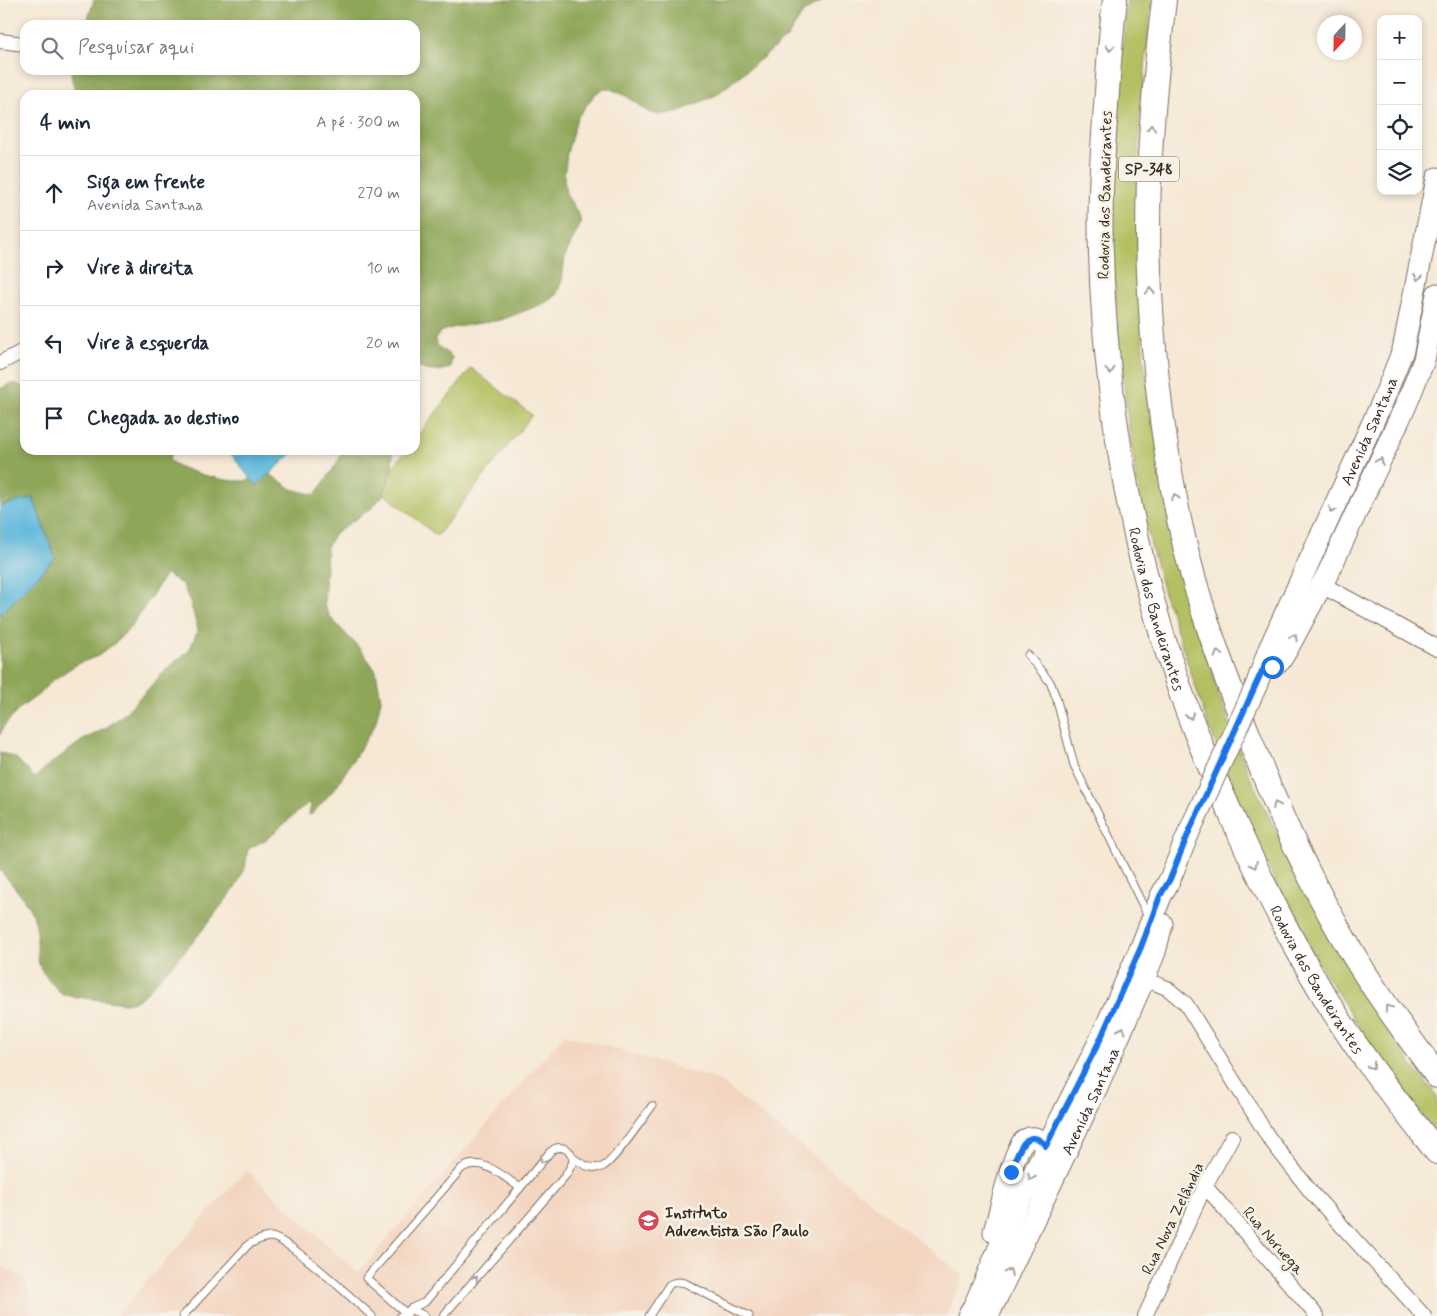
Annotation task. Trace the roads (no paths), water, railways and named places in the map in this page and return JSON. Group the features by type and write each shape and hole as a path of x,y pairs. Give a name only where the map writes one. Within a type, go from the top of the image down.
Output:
{"highway":[{"name":"Rodovia dos Bandeirantes","path":"1115,0 1101,187 1100,253 1112,394 1131,508 1151,596 1175,676 1195,732 1254,866 1291,939 1332,1009 1389,1090 1437,1152"},
{"name":"SP-348","path":"1164,0 1156,70 1149,177 1149,289 1160,404 1180,524 1211,636 1268,788 1300,857 1337,927 1370,982 1437,1076"}],"main road":[{"name":"Avenida Santana","path":"1046,1146 1100,1040 1141,947 1160,896 1170,879 1189,832 1259,679 1273,640 1404,350 1437,178"},
{"name":"Avenida Santana","path":"1259,679 1280,661 1322,585 1406,405 1424,360 1437,294"},
{"name":"Avenida Santana","path":"988,1316 1097,1087 1144,979 1155,952 1164,916 1170,879"},
{"path":"968,1316 980,1290 991,1243 1019,1150 1024,1141 1032,1138 1042,1140 1053,1154 1056,1171"}],"street":[{"path":"0,41 20,43"},
{"path":"0,363 20,353"},
{"path":"1322,585 1437,648"},
{"path":"1144,979 1167,988 1186,1004 1269,1138 1311,1192 1424,1316"},
{"name":"Rua Nova Zelândia","path":"1145,1316 1205,1186 1232,1137"},
{"name":"Rua Noruega","path":"1205,1186 1317,1316"}],"lane":[{"path":"1028,655 1050,682 1056,697 1074,765 1150,921"},
{"path":"406,1313 425,1302 553,1149 565,1148 572,1154 573,1158 586,1166 594,1168 606,1165 652,1106"},
{"path":"444,1316 566,1175 573,1158"},
{"path":"425,1316 406,1313 366,1278 462,1168 469,1164 478,1164 499,1173 520,1188"},
{"path":"183,1316 249,1244 271,1237 288,1245 372,1316"},
{"path":"650,1316 669,1285 673,1282 678,1282 685,1283 749,1316"}],"water":[{"path":"232,455 290,455 256,486"},
{"path":"33,498 55,558 0,615 0,506"}],"place":[{"name":"Instituto Adventista São Paulo","path":"649,1221"}]}
